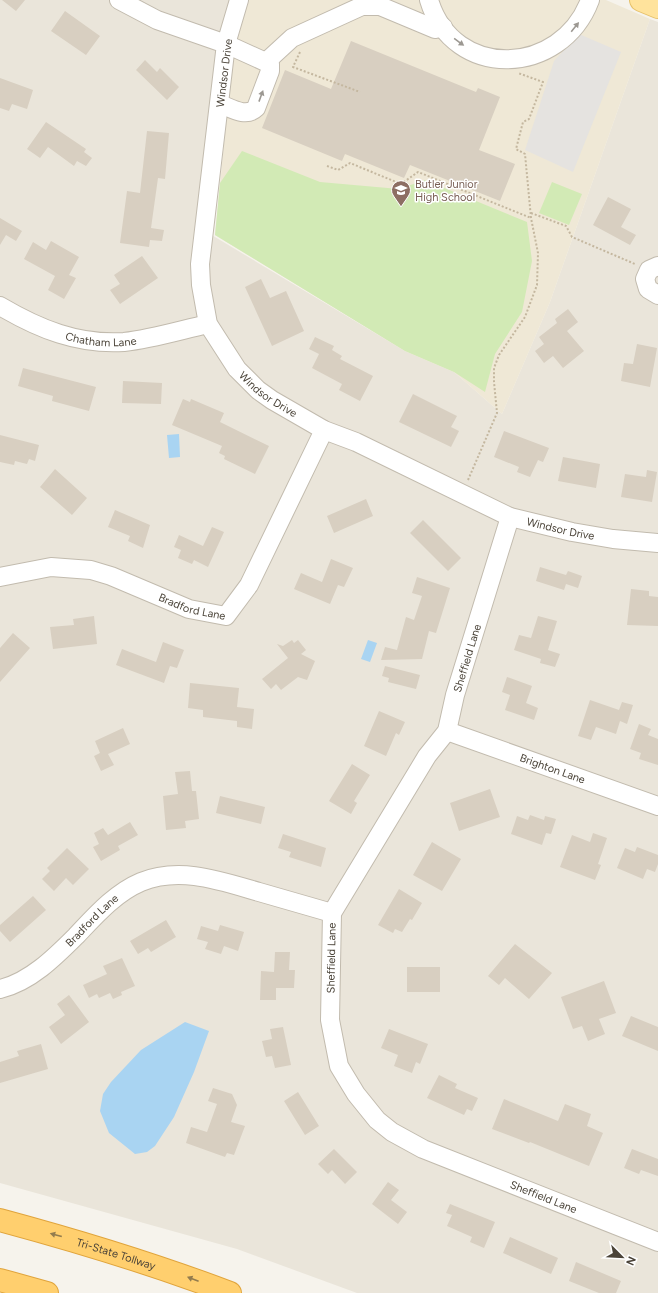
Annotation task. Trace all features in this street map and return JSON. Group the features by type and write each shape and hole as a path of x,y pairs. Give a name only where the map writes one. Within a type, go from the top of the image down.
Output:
{"highway":[{"name":"Tri-State Tollway","path":"0,1220 98,1247 171,1270 230,1293"},
{"path":"0,1280 47,1293"},
{"path":"0,1285 22,1293"}],"main road":[{"path":"640,0 658,7"}],"street":[{"path":"119,0 157,20 226,44 267,61 270,64 270,70 256,108 252,112 240,112 220,104"},
{"name":"Windsor Drive","path":"239,0 226,44 200,264 201,285 208,324 228,357 258,390 272,400 324,430 356,442 510,517 606,538 658,543"},
{"path":"429,0 436,17 443,27 461,44 484,56 496,58 521,58 545,51 566,37 582,17 590,0"},
{"path":"267,61 292,38 362,6 380,6 435,29 443,27"},
{"path":"653,268 645,279 648,289 658,295"},
{"name":"Chatham Lane","path":"0,306 30,323 74,338 88,341 124,342 139,340 208,324"},
{"name":"Bradford Lane","path":"1,574 51,568 91,570 111,576 189,609 226,616 249,585 324,430"},
{"name":"Sheffield Lane","path":"510,517 455,696 446,731 427,756 332,913 330,994 332,1035 339,1066 356,1094 377,1120 392,1132 423,1149 658,1242"},
{"name":"Brighton Lane","path":"446,731 658,806"},
{"name":"Bradford Lane","path":"0,989 9,987 50,960 109,903 141,882 168,876 197,875 332,913"}],"path":[{"path":"303,45 294,67 360,92"},
{"path":"462,494 497,414 494,368 499,355 525,317 536,285 538,253 531,213 525,154 516,149 523,122 529,119 543,82 514,72"},
{"path":"327,166 338,170 350,163 401,184 418,172 532,218"},
{"path":"531,213 566,226 572,237 653,268"}],"shaded area":[{"path":"0,0 233,0 200,228 405,351 454,372 502,414 550,302 650,19 658,22 658,1293 357,1293 237,1249 0,1183"},
{"name":"Butler Junior High School","path":"249,0 606,0 650,19 550,302 502,414 454,372 405,351 215,235 232,63 239,31"},
{"path":"579,34 621,52 573,172 525,150 554,61"}],"green space":[{"path":"242,151 320,182 399,189 425,180 527,222 532,261 522,312 495,354 485,392 454,372 405,351 215,235 220,183"},
{"path":"552,182 582,194 569,225 539,213"}],"water":[{"path":"179,434 180,457 169,458 167,435"},
{"path":"368,640 377,643 370,662 361,659"},
{"path":"185,1022 209,1031 194,1072 174,1117 155,1146 147,1152 135,1154 109,1133 100,1111 103,1094 111,1082 141,1050"}],"building":[{"path":"2,0 25,0 16,11"},
{"path":"65,11 100,36 86,55 51,31"},
{"path":"351,41 476,92 478,88 500,97 479,150 515,164 500,201 410,165 404,178 345,154 342,161 262,128 285,70 331,89"},
{"path":"145,60 157,72 160,68 179,87 167,100 136,70"},
{"path":"0,78 33,90 27,109 12,104 9,111 0,108"},
{"path":"46,122 86,149 84,152 92,158 86,166 77,161 74,166 48,147 40,158 27,149"},
{"path":"147,131 169,133 165,179 158,178 151,228 164,230 162,241 150,240 149,247 120,243 127,191 140,193"},
{"path":"608,197 631,209 621,227 636,235 630,245 593,225"},
{"path":"0,218 22,231 16,241 6,235 0,245"},
{"path":"51,241 79,257 69,275 76,278 64,299 48,290 55,276 24,259 33,242 46,250"},
{"path":"142,256 158,278 120,304 110,290 120,284 114,275"},
{"path":"261,279 270,298 286,291 304,331 272,346 245,287"},
{"path":"568,309 578,322 567,331 584,351 563,368 553,356 544,363 535,351 544,344 539,337 557,323 555,319"},
{"path":"315,337 334,346 332,350 342,356 340,359 373,376 360,401 339,390 342,384 312,368 319,354 309,349"},
{"path":"637,344 657,348 650,387 621,381 624,363 633,364"},
{"path":"23,368 96,387 89,411 52,401 53,396 18,386"},
{"path":"123,381 162,383 161,404 122,403"},
{"path":"413,394 457,416 451,427 459,431 451,447 399,422"},
{"path":"183,399 190,402 191,399 224,413 220,422 269,446 255,474 224,459 225,456 219,453 222,446 172,425"},
{"path":"504,431 549,448 543,462 538,460 530,477 517,472 519,467 494,457"},
{"path":"0,435 39,445 35,461 29,459 27,464 15,461 14,465 0,462"},
{"path":"563,457 600,464 596,488 558,481"},
{"path":"55,469 87,498 72,515 40,487"},
{"path":"647,470 657,472 652,502 621,497 625,474 646,477"},
{"path":"366,499 373,516 334,533 327,516"},
{"path":"115,510 150,525 143,548 128,541 130,536 108,527"},
{"path":"423,520 461,558 448,571 410,533"},
{"path":"212,527 224,532 208,567 194,560 192,564 178,558 181,550 174,547 179,535 203,546"},
{"path":"331,559 353,568 344,587 338,585 330,604 294,589 301,573 322,582"},
{"path":"540,567 566,575 568,571 582,576 578,588 566,584 564,590 536,581"},
{"path":"417,577 450,588 436,633 429,631 422,659 381,660 385,647 397,650 406,617 414,620 422,596 412,593"},
{"path":"631,589 649,591 649,596 658,597 658,626 627,625"},
{"path":"94,616 97,644 53,649 50,627 74,625 73,619"},
{"path":"538,616 557,621 548,650 560,654 555,667 540,663 541,659 514,650 519,635 531,638"},
{"path":"13,633 30,648 0,682 0,648"},
{"path":"292,640 294,643 298,640 306,650 301,654 315,661 307,680 298,677 281,690 276,684 271,689 262,679 288,658 277,644 283,646"},
{"path":"163,642 184,650 177,668 170,666 164,683 116,665 122,649 156,662"},
{"path":"385,666 420,675 416,689 388,682 389,678 382,676"},
{"path":"507,677 532,686 526,703 538,708 534,720 505,710 510,695 502,692"},
{"path":"190,683 239,688 237,707 254,709 252,729 237,727 237,721 203,717 203,710 188,708"},
{"path":"590,700 619,710 622,702 633,705 627,724 620,721 616,734 596,727 591,740 578,736"},
{"path":"379,711 405,722 399,735 396,733 386,756 364,746"},
{"path":"639,724 651,729 648,735 658,739 658,765 639,759 641,753 630,749"},
{"path":"123,728 130,744 108,754 114,765 101,771 94,756 100,753 95,741"},
{"path":"352,764 370,775 354,801 357,803 351,814 329,801"},
{"path":"190,771 192,791 196,791 199,819 185,821 186,828 166,830 163,796 178,794 175,772"},
{"path":"490,789 500,817 459,831 450,803"},
{"path":"220,796 265,807 261,824 216,813"},
{"path":"530,815 544,820 545,816 556,819 551,834 546,833 542,845 511,834 517,816 528,820"},
{"path":"130,822 138,835 118,846 120,850 101,861 93,847 99,844 94,833 103,828 108,835"},
{"path":"593,833 607,838 598,864 601,865 595,880 560,867 572,835 590,842"},
{"path":"283,834 326,848 321,867 289,857 291,852 278,848"},
{"path":"432,842 461,859 442,891 413,875"},
{"path":"637,847 658,855 658,864 655,872 647,869 643,879 617,868 625,848 635,852"},
{"path":"67,848 89,869 73,885 66,878 54,891 42,879 50,871 47,868"},
{"path":"399,889 422,903 412,920 410,919 402,932 395,929 393,933 378,925"},
{"path":"33,896 46,910 10,942 0,931 0,925"},
{"path":"166,920 176,937 151,952 148,948 138,954 130,941"},
{"path":"220,925 244,932 238,951 224,946 221,954 205,949 208,942 197,939 201,926 218,931"},
{"path":"515,944 552,973 529,999 505,978 499,985 488,976"},
{"path":"275,952 290,952 289,970 295,970 294,988 276,988 276,1000 260,1000 261,971 274,972"},
{"path":"122,958 135,986 121,992 122,995 113,999 110,993 99,998 97,994 89,998 83,985 107,974 103,966"},
{"path":"407,967 440,967 440,992 407,992"},
{"path":"604,981 616,1013 599,1019 605,1034 588,1041 582,1026 573,1029 561,997"},
{"path":"69,995 89,1022 61,1044 49,1027 65,1015 57,1004"},
{"path":"631,1016 658,1027 658,1051 622,1036"},
{"path":"283,1027 291,1065 275,1068 272,1056 266,1057 262,1041 272,1039 270,1029"},
{"path":"389,1029 428,1044 420,1064 416,1062 412,1073 394,1066 398,1055 381,1048"},
{"path":"41,1044 48,1069 0,1083 0,1062 19,1056 17,1051"},
{"path":"439,1075 457,1084 455,1088 478,1098 472,1111 467,1109 464,1115 427,1098"},
{"path":"213,1088 232,1094 237,1105 231,1122 245,1126 234,1155 227,1153 225,1157 186,1143 191,1127 207,1132 217,1104 208,1101"},
{"path":"298,1092 319,1126 305,1135 284,1101"},
{"path":"504,1099 558,1121 565,1104 591,1114 587,1126 603,1133 589,1166 530,1142 529,1143 492,1129"},
{"path":"334,1149 357,1172 345,1184 332,1170 328,1174 318,1164"},
{"path":"632,1149 658,1159 658,1176 641,1170 639,1174 624,1168"},
{"path":"388,1182 399,1190 391,1200 407,1212 398,1224 372,1204"},
{"path":"450,1204 495,1222 484,1248 470,1242 472,1237 447,1226 452,1215 446,1213"},
{"path":"510,1237 558,1258 551,1274 503,1253"},
{"path":"576,1262 621,1281 616,1293 599,1293 569,1281"}],"place":[{"name":"Butler Junior High School","path":"401,207"}]}
